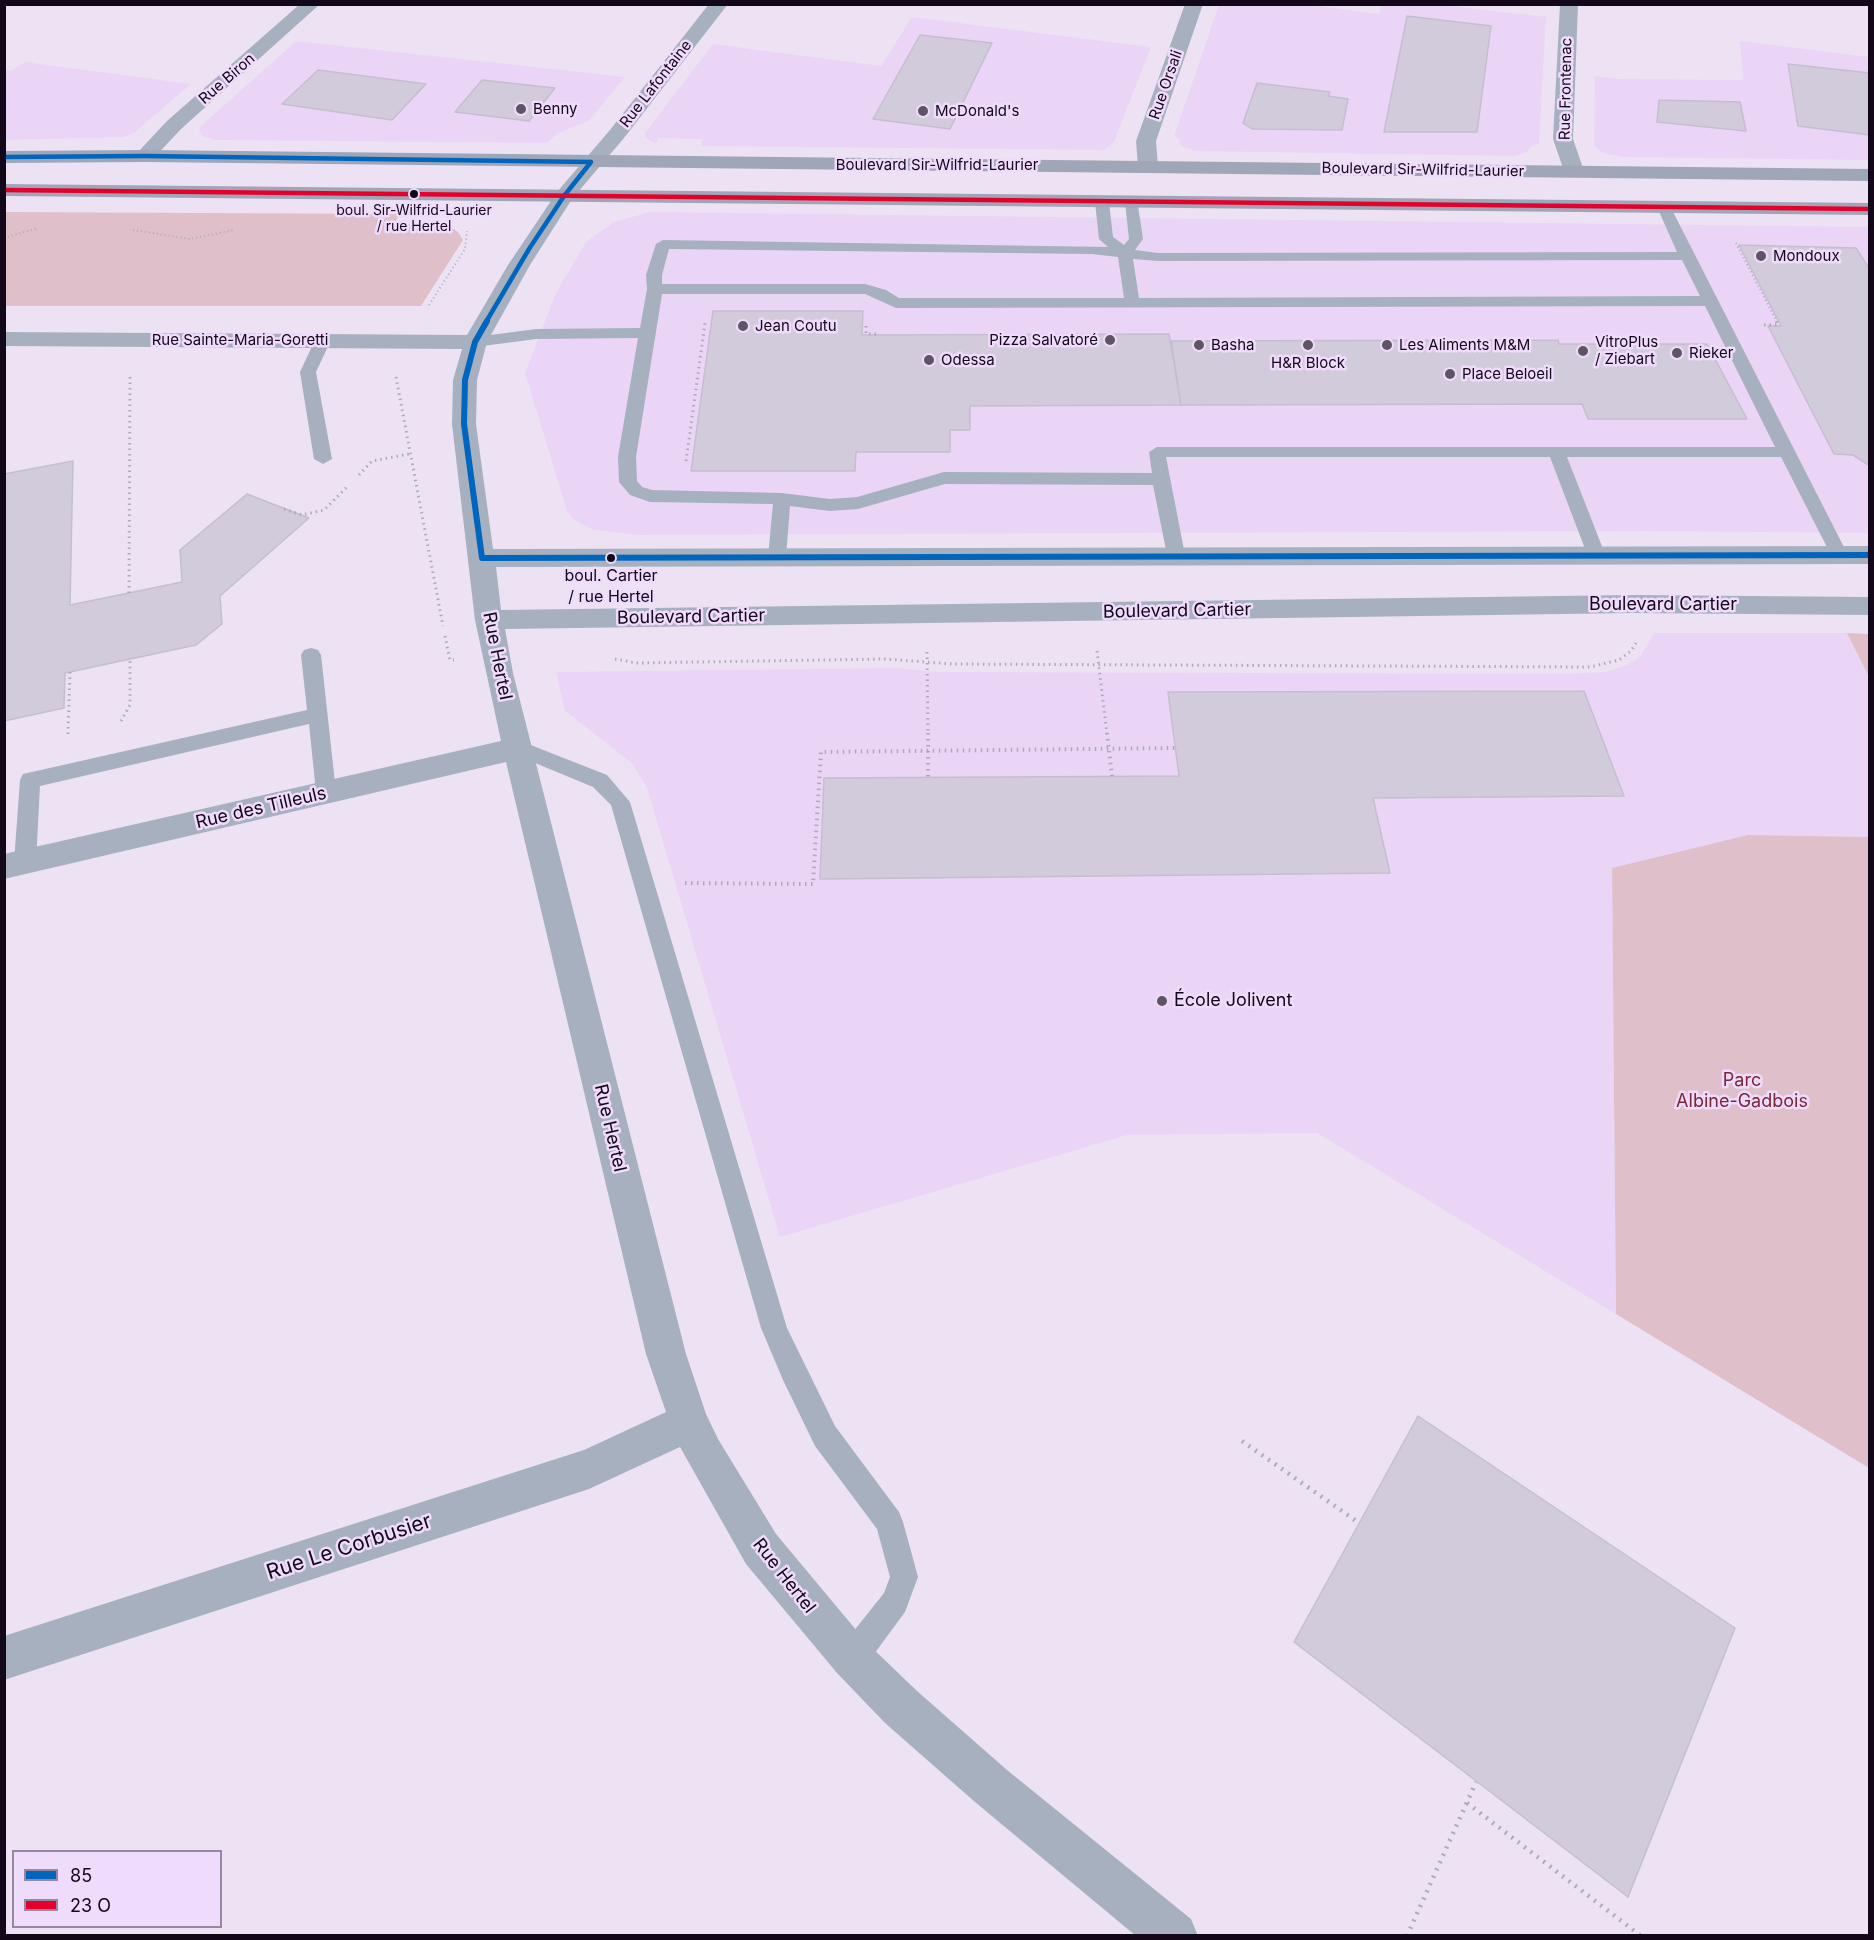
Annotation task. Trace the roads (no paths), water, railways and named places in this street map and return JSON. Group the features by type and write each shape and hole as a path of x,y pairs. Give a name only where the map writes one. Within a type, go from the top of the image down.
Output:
{"main road":[{"name":"Boulevard Sir-Wilfrid-Laurier","path":"4,157 145,156 1869,175"},
{"name":"Boulevard Sir-Wilfrid-Laurier","path":"4,190 1869,209"}],"street":[{"name":"Rue Biron","path":"145,156 174,125 311,4"},
{"name":"Rue Lafontaine","path":"591,162 617,134 719,4"},
{"name":"Rue Orsali","path":"1148,166 1146,141 1194,4"},
{"name":"Rue Frontenac","path":"1569,4 1563,139 1574,171"},
{"name":"Rue Hertel","path":"591,162 564,196 524,257 475,342 465,380 464,423 489,620 518,748 666,1354 689,1422 721,1485 761,1549 852,1658 901,1707 991,1786 1174,1935"},
{"name":"Rue Sainte-Maria-Goretti","path":"4,339 475,342"},
{"name":"Boulevard Cartier","path":"482,558 1596,554 1856,585"},
{"name":"Boulevard Cartier","path":"1856,585 1869,555"},
{"name":"Boulevard Cartier","path":"489,620 1660,604 1856,585"},
{"name":"Rue des Tilleuls","path":"15,865 518,748"},
{"name":"Rue Le Corbusier","path":"4,1658 590,1469 689,1422"}],"lane":[{"path":"1102,202 1106,238 1125,253 1132,303"},
{"path":"1125,253 1136,239 1132,202"},
{"path":"1664,207 1786,452 1856,585"},
{"path":"1161,479 944,478 858,503 830,505 782,499 650,496 632,487 628,482 627,457 655,289 654,275 663,244 1092,250 1158,257 1687,256"},
{"path":"655,289 865,290 881,293 896,303 1710,301"},
{"path":"475,342 536,334 647,333"},
{"path":"323,340 308,372 323,459"},
{"path":"1176,555 1157,452 1786,452"},
{"path":"1556,452 1596,554"},
{"path":"777,557 782,499"},
{"path":"311,655 326,792"},
{"path":"15,865 30,780 318,715"},
{"path":"518,748 600,781 620,802 751,1256 774,1328 792,1371 825,1436 889,1522 904,1577 895,1602 852,1658"}],"place":[{"name":"Benny","path":"521,109"},
{"name":"McDonald's","path":"923,111"},
{"name":"boul. Sir-Wilfrid-Laurier / rue Hertel","path":"414,194"},
{"name":"Mondoux","path":"1761,256"},
{"name":"Jean Coutu","path":"743,326"},
{"name":"Pizza Salvatoré","path":"1110,340"},
{"name":"Basha","path":"1199,345"},
{"name":"H&R Block","path":"1308,345"},
{"name":"Les Aliments M&M","path":"1387,345"},
{"name":"VitroPlus / Ziebart","path":"1583,351"},
{"name":"Rieker","path":"1677,353"},
{"name":"Odessa","path":"929,360"},
{"name":"Place Beloeil","path":"1450,374"},
{"name":"boul. Cartier / rue Hertel","path":"611,558"},
{"name":"École Jolivent","path":"1162,1001"}],"park label":[{"name":"Parc Albine-Gadbois","path":"1742,1091"}]}
